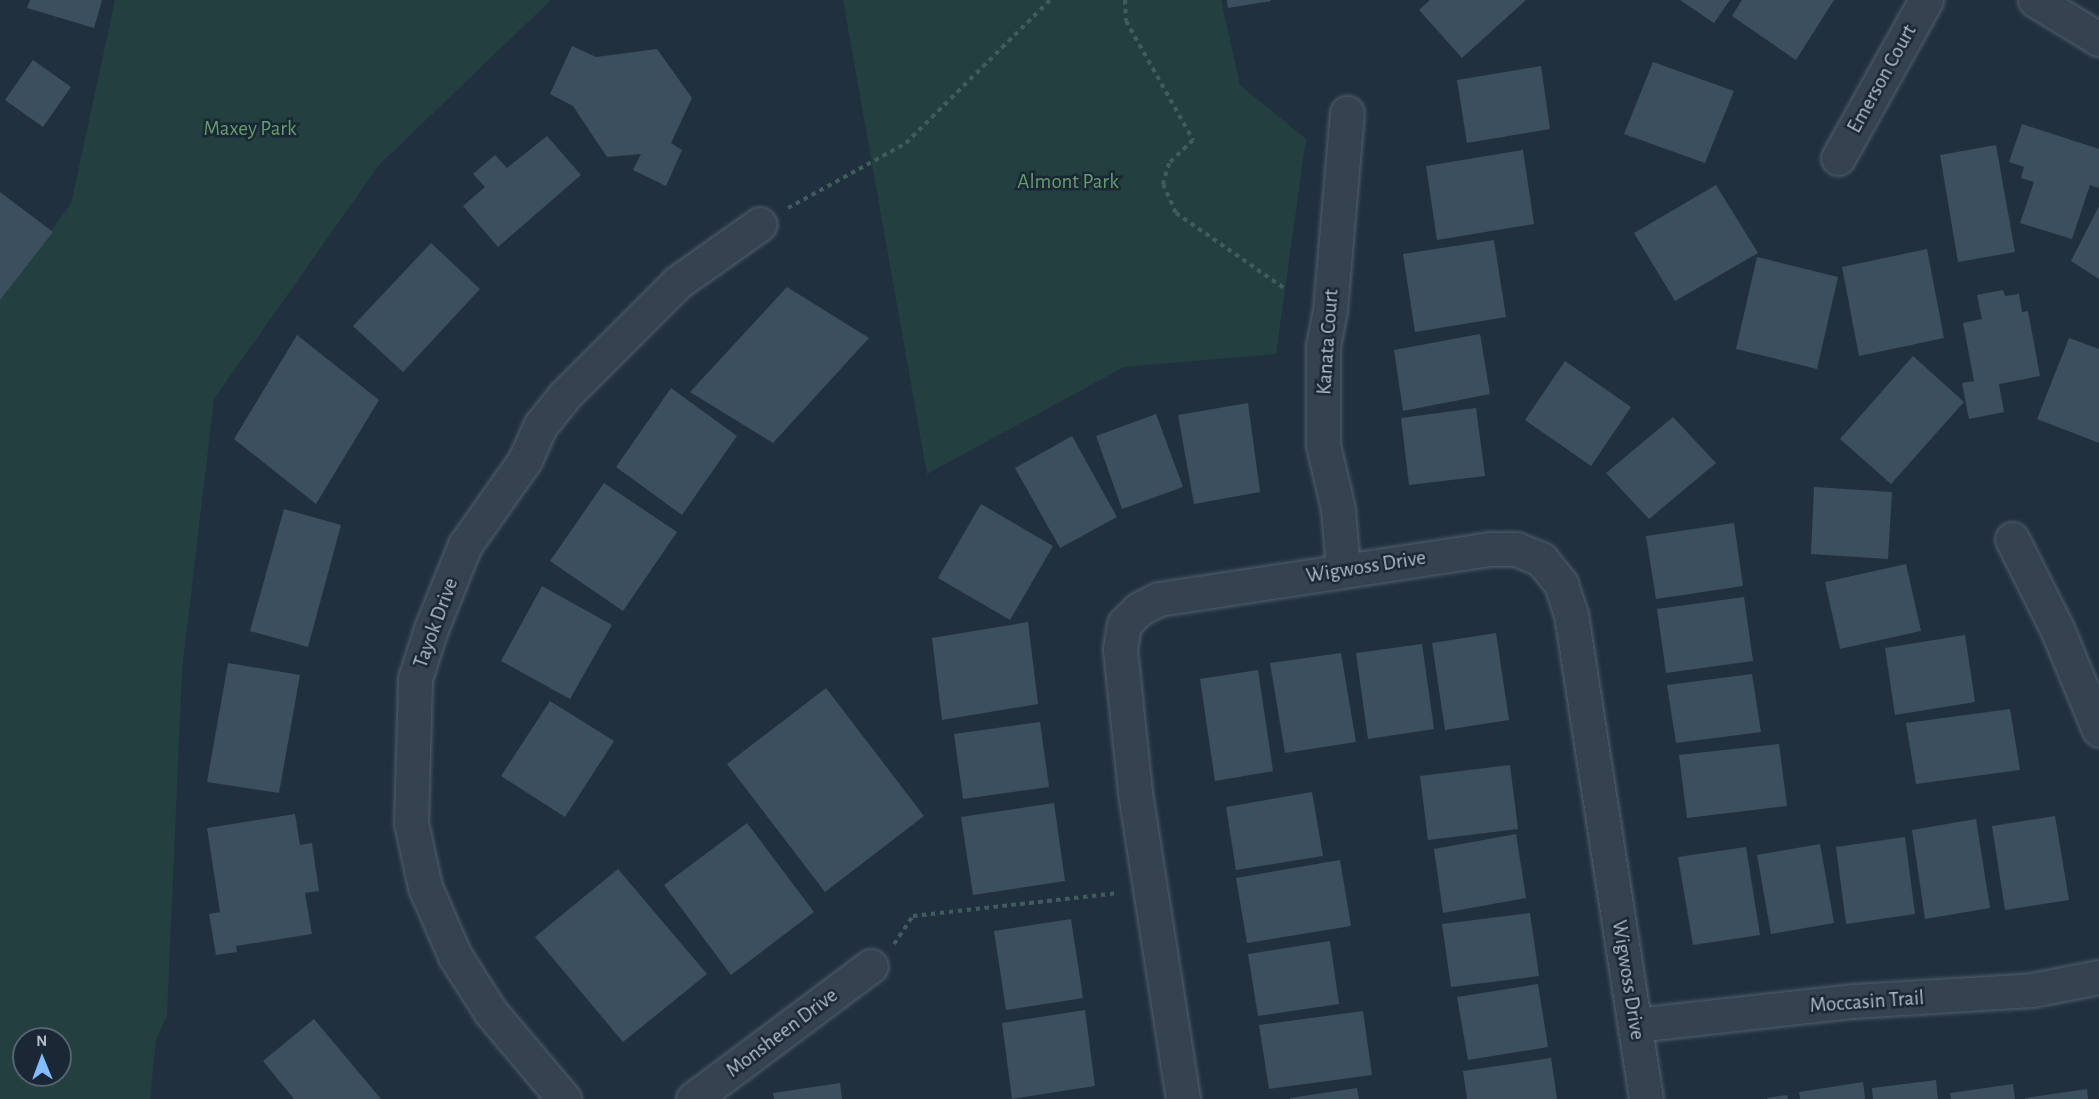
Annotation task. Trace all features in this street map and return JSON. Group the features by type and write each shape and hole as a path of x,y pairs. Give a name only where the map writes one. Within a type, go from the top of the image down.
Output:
{"street":[{"name":"Emerson Court","path":"1838,158 1926,0"},
{"path":"2035,0 2099,39"},
{"name":"Kanata Court","path":"1342,569 1338,510 1323,445 1323,346 1330,310 1347,113"},
{"name":"Tayok Drive","path":"564,1099 490,1011 455,956 426,887 411,823 416,679 430,629 465,544 525,460 540,426 564,396 678,282 760,224"},
{"path":"2012,539 2057,629 2099,730"},
{"name":"Wigwoss Drive","path":"1183,1099 1134,792 1120,649 1124,624 1139,609 1160,599 1342,569 1516,549 1541,559 1561,584 1571,614 1646,1099"},
{"name":"Monsheen Drive","path":"693,1099 871,966"},
{"name":"Moccasin Trail","path":"1635,1025 1854,1001 2032,990 2099,977"}],"path":[{"path":"760,224 906,143 1050,0"},
{"path":"1125,0 1126,21 1193,140 1169,163 1163,184 1176,213 1284,288"},
{"path":"871,966 890,950 913,916 1150,890"}],"green space":[{"name":"Maxey Park","path":"115,0 551,0 379,165 214,399 182,671 167,1016 156,1040 150,1099 0,1099 0,300 71,204"},
{"name":"Almont Park","path":"843,0 1221,0 1240,85 1306,139 1276,354 1124,367 927,474"}],"building":[{"path":"30,0 102,0 94,28 27,8"},
{"path":"1227,0 1271,0 1271,1 1228,8"},
{"path":"1430,0 1526,0 1462,58 1419,10"},
{"path":"1680,0 1730,0 1714,23"},
{"path":"1742,0 1834,0 1796,60 1732,16"},
{"path":"572,46 596,57 657,49 692,98 671,143 682,150 666,186 633,170 641,154 607,157 573,106 550,94"},
{"path":"33,60 71,87 43,127 5,100"},
{"path":"1653,62 1734,91 1705,163 1624,134"},
{"path":"1541,66 1550,129 1467,143 1457,80"},
{"path":"2022,124 2099,149 2099,185 2098,188 2090,185 2072,239 2020,223 2034,182 2021,178 2024,167 2009,162"},
{"path":"547,136 581,175 498,247 463,206 485,187 473,174 495,155 507,168"},
{"path":"1996,145 2015,252 1958,262 1940,155"},
{"path":"1523,150 1534,224 1437,240 1426,166"},
{"path":"1716,185 1758,253 1675,301 1634,233"},
{"path":"0,192 53,232 0,300"},
{"path":"2099,206 2099,279 2071,261"},
{"path":"1494,240 1506,317 1415,332 1403,254"},
{"path":"431,243 480,289 403,372 353,326"},
{"path":"1927,249 1944,338 1859,356 1842,267"},
{"path":"1757,257 1838,277 1817,369 1736,349"},
{"path":"787,287 869,338 773,443 690,392"},
{"path":"2003,290 2005,296 2019,294 2022,312 2028,311 2040,376 1999,384 2004,412 1969,419 1962,383 1974,381 1963,323 1982,319 1977,295"},
{"path":"1480,334 1490,394 1403,411 1394,350"},
{"path":"297,335 379,400 316,504 234,439"},
{"path":"2069,338 2099,349 2099,443 2037,419"},
{"path":"1913,356 1964,402 1891,484 1840,439"},
{"path":"1565,361 1631,407 1591,466 1525,420"},
{"path":"671,388 737,436 682,515 616,467"},
{"path":"1248,403 1260,492 1194,504 1178,415"},
{"path":"1476,408 1485,476 1409,485 1401,418"},
{"path":"1156,414 1183,487 1122,509 1096,436"},
{"path":"1673,417 1716,463 1649,519 1606,473"},
{"path":"1072,436 1117,517 1060,548 1015,468"},
{"path":"604,483 677,532 623,611 550,561"},
{"path":"1814,487 1892,492 1888,559 1811,554"},
{"path":"981,504 1053,546 1010,620 938,578"},
{"path":"284,509 341,525 308,647 250,631"},
{"path":"1734,523 1743,586 1656,599 1646,536"},
{"path":"1906,564 1921,631 1840,649 1825,582"},
{"path":"542,586 612,625 570,699 501,661"},
{"path":"1744,597 1753,661 1666,673 1657,609"},
{"path":"1028,622 1038,704 942,720 932,638"},
{"path":"1496,633 1509,720 1445,730 1432,643"},
{"path":"1965,635 1975,702 1895,715 1885,648"},
{"path":"1422,644 1434,729 1368,739 1356,653"},
{"path":"1341,653 1356,742 1285,753 1270,663"},
{"path":"228,663 300,675 279,793 207,782"},
{"path":"1258,670 1273,771 1215,781 1200,679"},
{"path":"1752,674 1761,732 1676,743 1667,685"},
{"path":"826,688 924,816 825,892 727,764"},
{"path":"550,701 614,741 565,817 501,776"},
{"path":"2010,709 2020,770 1916,784 1906,723"},
{"path":"1040,722 1049,787 963,799 954,734"},
{"path":"1779,744 1787,806 1687,818 1679,755"},
{"path":"1510,765 1518,829 1428,840 1420,776"},
{"path":"1312,792 1323,856 1236,870 1226,807"},
{"path":"1054,803 1065,881 973,895 961,817"},
{"path":"295,814 300,845 312,843 319,891 305,893 312,934 236,946 237,952 216,955 209,914 220,912 207,828"},
{"path":"2055,816 2069,900 2005,910 1992,826"},
{"path":"1976,819 1990,908 1925,919 1912,830"},
{"path":"747,823 814,912 731,975 664,885"},
{"path":"1516,834 1526,898 1443,913 1434,849"},
{"path":"1905,837 1915,914 1846,924 1836,847"},
{"path":"1820,844 1834,923 1771,934 1757,855"},
{"path":"1746,847 1760,935 1693,945 1678,857"},
{"path":"1340,860 1351,926 1247,943 1236,878"},
{"path":"618,869 707,974 623,1042 535,937"},
{"path":"1530,913 1539,976 1451,987 1442,924"},
{"path":"1071,919 1083,998 1006,1010 994,931"},
{"path":"1330,941 1339,1004 1258,1016 1248,954"},
{"path":"1538,984 1548,1047 1468,1060 1457,997"},
{"path":"1085,1010 1095,1086 1012,1099 1002,1023"},
{"path":"1363,1011 1372,1075 1269,1089 1259,1025"},
{"path":"314,1019 381,1099 294,1099 263,1061"},
{"path":"1551,1058 1557,1099 1467,1099 1463,1071"},
{"path":"1936,1080 1938,1099 1873,1099 1872,1088"},
{"path":"1863,1082 1865,1099 1800,1099 1799,1092"},
{"path":"840,1083 842,1099 774,1099 773,1093"},
{"path":"2013,1084 2015,1099 1951,1099 1950,1093"},
{"path":"1357,1088 1359,1099 1290,1099 1290,1098"},
{"path":"2087,1089 2088,1099 2025,1099 2025,1098"},
{"path":"1787,1095 1788,1099 1767,1099 1767,1098"}]}
